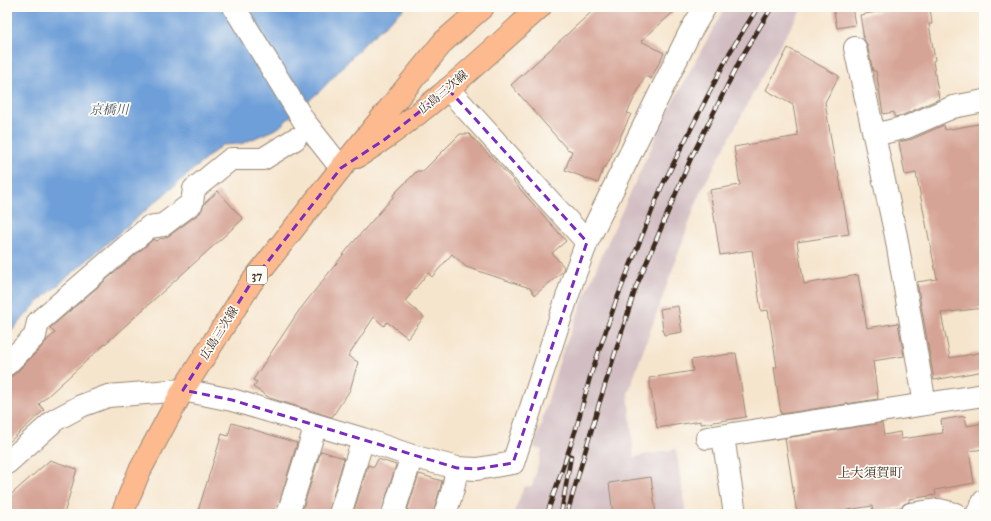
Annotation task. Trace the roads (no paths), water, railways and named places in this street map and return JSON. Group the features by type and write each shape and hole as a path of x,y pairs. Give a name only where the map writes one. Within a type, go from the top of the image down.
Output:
{"main road":[{"name":"広島三次線","path":"122,514 139,472 183,390 251,283 341,168 444,41 483,7"},
{"name":"広島三次線","path":"341,168 384,140 448,89 540,7"}],"street":[{"path":"234,7 299,130 341,168"},
{"path":"7,463 55,420 81,406 108,396 183,390 232,400 363,439 412,456 457,468 477,469 513,463 573,279 587,242 689,34 705,7"},
{"path":"856,48 896,236 925,404"},
{"path":"448,89 587,242"},
{"path":"874,135 907,127 952,107 984,101"},
{"path":"7,364 35,336 38,322 149,227 163,225 192,203 194,190 231,160 263,159 299,130"},
{"path":"735,514 715,438 984,394"},
{"path":"288,514 316,425"},
{"path":"340,514 363,439"},
{"path":"393,514 412,456"},
{"path":"445,514 453,489 457,468"},
{"path":"977,514 984,501"},
{"path":"911,514 939,510 955,514"}],"water":[{"name":"京橋川","path":"7,7 406,7 367,41 321,90 278,128 241,144 222,145 36,304 7,336"}],"railway":[{"path":"547,514 576,429 590,377 616,301 662,186 730,52 758,7"},
{"path":"567,514 599,404 636,287 691,158 741,58 772,7"},
{"path":"561,514 571,456"}],"district":[{"name":"上大須賀町","path":"870,472"}]}
